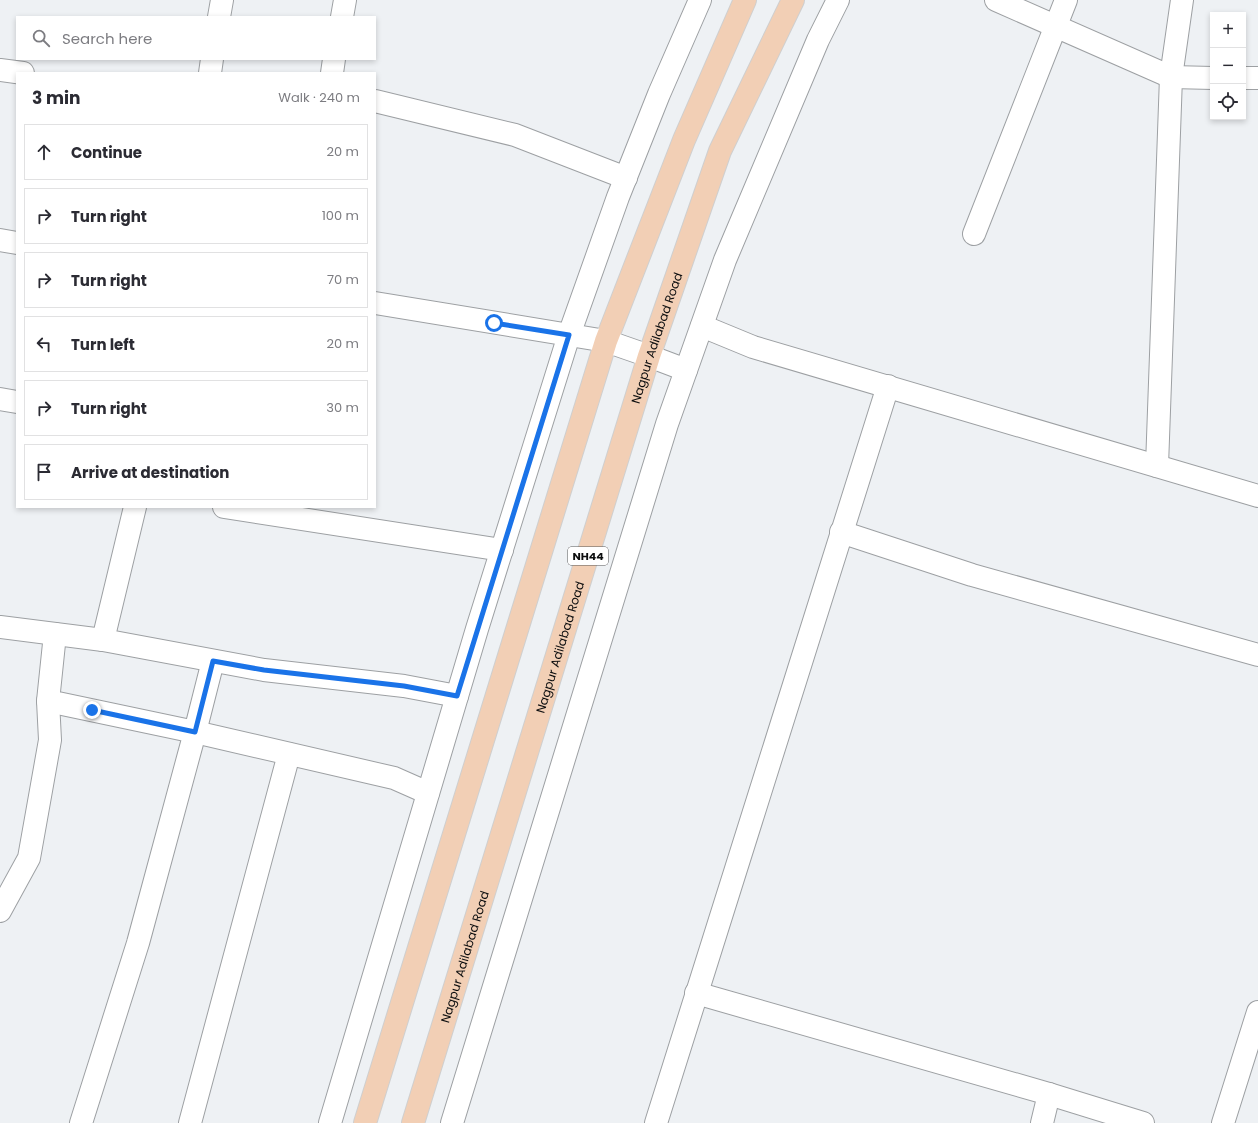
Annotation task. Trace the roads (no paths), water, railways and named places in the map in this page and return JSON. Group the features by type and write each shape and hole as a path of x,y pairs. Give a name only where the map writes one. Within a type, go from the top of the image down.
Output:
{"highway":[{"path":"365,1123 606,341 684,140 745,0"},
{"name":"Nagpur Adilabad Road","path":"413,1123 649,356 720,151 793,0"}],"street":[{"path":"219,16 222,0"},
{"path":"342,16 345,0"},
{"path":"330,1123 457,696 569,335 626,178 659,94 700,0"},
{"path":"452,1123 667,424 726,260 818,40 838,0"},
{"path":"996,0 1171,77 1210,78"},
{"path":"974,234 1066,0"},
{"path":"1157,466 1171,77 1182,0"},
{"path":"210,72 212,60"},
{"path":"332,72 334,60"},
{"path":"0,70 16,72"},
{"path":"1246,78 1258,78"},
{"path":"376,101 515,135 626,178"},
{"path":"0,240 16,243"},
{"path":"376,303 606,341 686,370"},
{"path":"702,326 753,347 1258,496"},
{"path":"657,1123 696,993 888,386"},
{"path":"0,399 16,402"},
{"path":"103,640 135,508"},
{"path":"238,508 253,509 502,550"},
{"path":"841,532 972,575 1258,655"},
{"path":"0,627 103,640 264,670 404,686 457,696"},
{"path":"0,911 28,858 50,740 48,701 55,634"},
{"path":"81,1123 138,943 213,661"},
{"path":"48,701 195,732 394,778 428,793"},
{"path":"190,1123 289,754"},
{"path":"696,993 1049,1094 1143,1123"},
{"path":"1223,1123 1258,1012"},
{"path":"1042,1123 1049,1094"}]}
